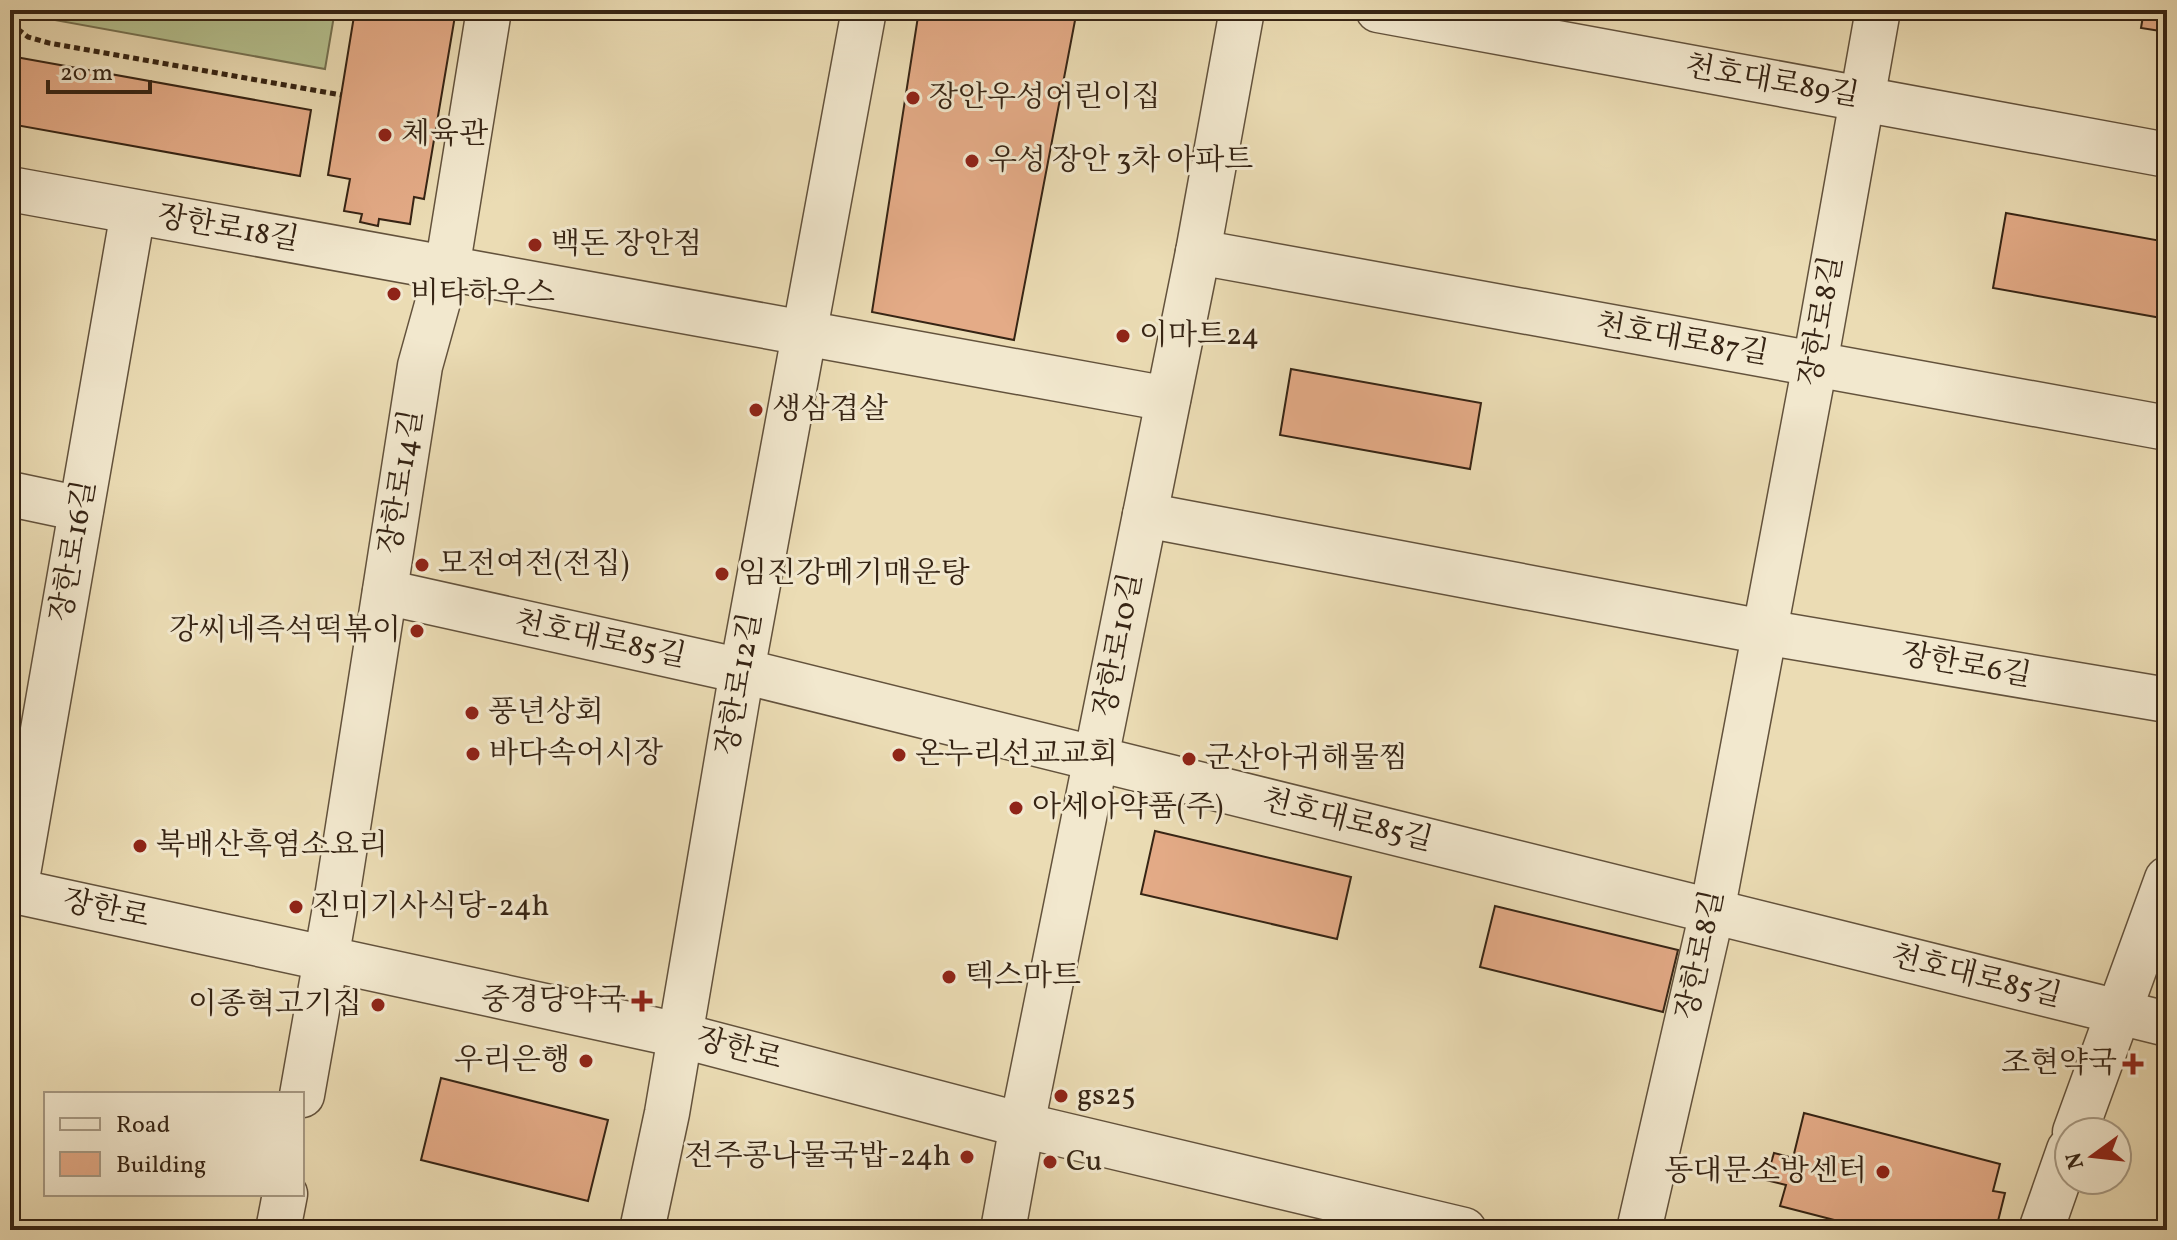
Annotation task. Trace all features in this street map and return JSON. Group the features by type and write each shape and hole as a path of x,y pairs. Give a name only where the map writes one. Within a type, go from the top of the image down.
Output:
{"street":[{"name":"장한로14길","path":"303,1092 420,366 447,269 489,10"},
{"name":"장한로12길","path":"642,1230 667,1113 742,671 864,10"},
{"name":"장한로10길","path":"1003,1230 1198,252 1242,10"},
{"name":"천호대로89길","path":"1378,10 2167,155"},
{"name":"장한로8길","path":"1639,1230 1712,912 1878,10"},
{"name":"장한로18길","path":"10,189 447,269"},
{"name":"장한로16길","path":"12,890 133,212"},
{"name":"천호대로87길","path":"1198,252 2167,428"},
{"path":"447,269 1168,399"},
{"path":"10,494 81,509"},
{"path":"1145,515 1764,632"},
{"name":"천호대로85길","path":"385,592 742,671 2167,1024"},
{"name":"장한로6길","path":"1764,632 2167,700"},
{"path":"2081,1116 2167,879"},
{"name":"장한로","path":"12,890 679,1035 1022,1125 1464,1230"},
{"path":"278,1230 285,1196"},
{"path":"2041,1230 2053,1196"}],"path":[{"path":"10,23 28,37 49,43 341,95"}],"green space":[{"path":"27,10 335,10 325,69 27,15"}],"building":[{"name":"체육관","path":"355,10 456,10 424,199 414,197 410,224 379,219 378,226 360,222 362,214 344,211 350,179 328,175"},
{"name":"우성 장안 3차 아파트","path":"919,10 1077,10 1014,340 872,312"},
{"path":"2144,10 2167,10 2167,32 2141,28"},
{"path":"10,56 311,110 300,176 10,124"},
{"path":"2006,213 2167,242 2167,319 1993,288"},
{"path":"1291,369 1481,403 1470,469 1280,435"},
{"path":"1155,831 1351,877 1337,939 1141,894"},
{"path":"1495,906 1678,950 1663,1012 1480,967"},
{"path":"441,1078 608,1120 588,1201 421,1160"},
{"name":"동대문소방센터","path":"1804,1113 2000,1164 1993,1191 2005,1193 1997,1225 1985,1222 1983,1230 1873,1230 1780,1206 1786,1185 1766,1180 1774,1153 1793,1158"}],"place":[{"name":"장안우성어린이집","path":"913,98"},
{"name":"체육관","path":"385,135"},
{"name":"우성 장안 3차 아파트","path":"972,161"},
{"name":"백돈 장안점","path":"535,245"},
{"name":"비타하우스","path":"394,294"},
{"name":"이마트24","path":"1123,336"},
{"name":"생삼겹살","path":"756,410"},
{"name":"모전여전(전집)","path":"422,565"},
{"name":"임진강메기매운탕","path":"722,574"},
{"name":"강씨네즉석떡볶이","path":"417,631"},
{"name":"풍년상회","path":"472,713"},
{"name":"바다속어시장","path":"473,754"},
{"name":"온누리선교교회","path":"899,755"},
{"name":"군산아귀해물찜","path":"1189,759"},
{"name":"아세아약품(주)","path":"1016,808"},
{"name":"북배산흑염소요리","path":"140,846"},
{"name":"진미기사식당-24h","path":"296,907"},
{"name":"텍스마트","path":"949,977"},
{"name":"중경당약국","path":"642,1001"},
{"name":"이종혁고기집","path":"378,1005"},
{"name":"우리은행","path":"586,1061"},
{"name":"조현약국","path":"2133,1064"},
{"name":"gs25","path":"1061,1096"},
{"name":"전주콩나물국밥-24h","path":"967,1157"},
{"name":"Cu","path":"1050,1162"},
{"name":"동대문소방센터","path":"1883,1172"}]}
